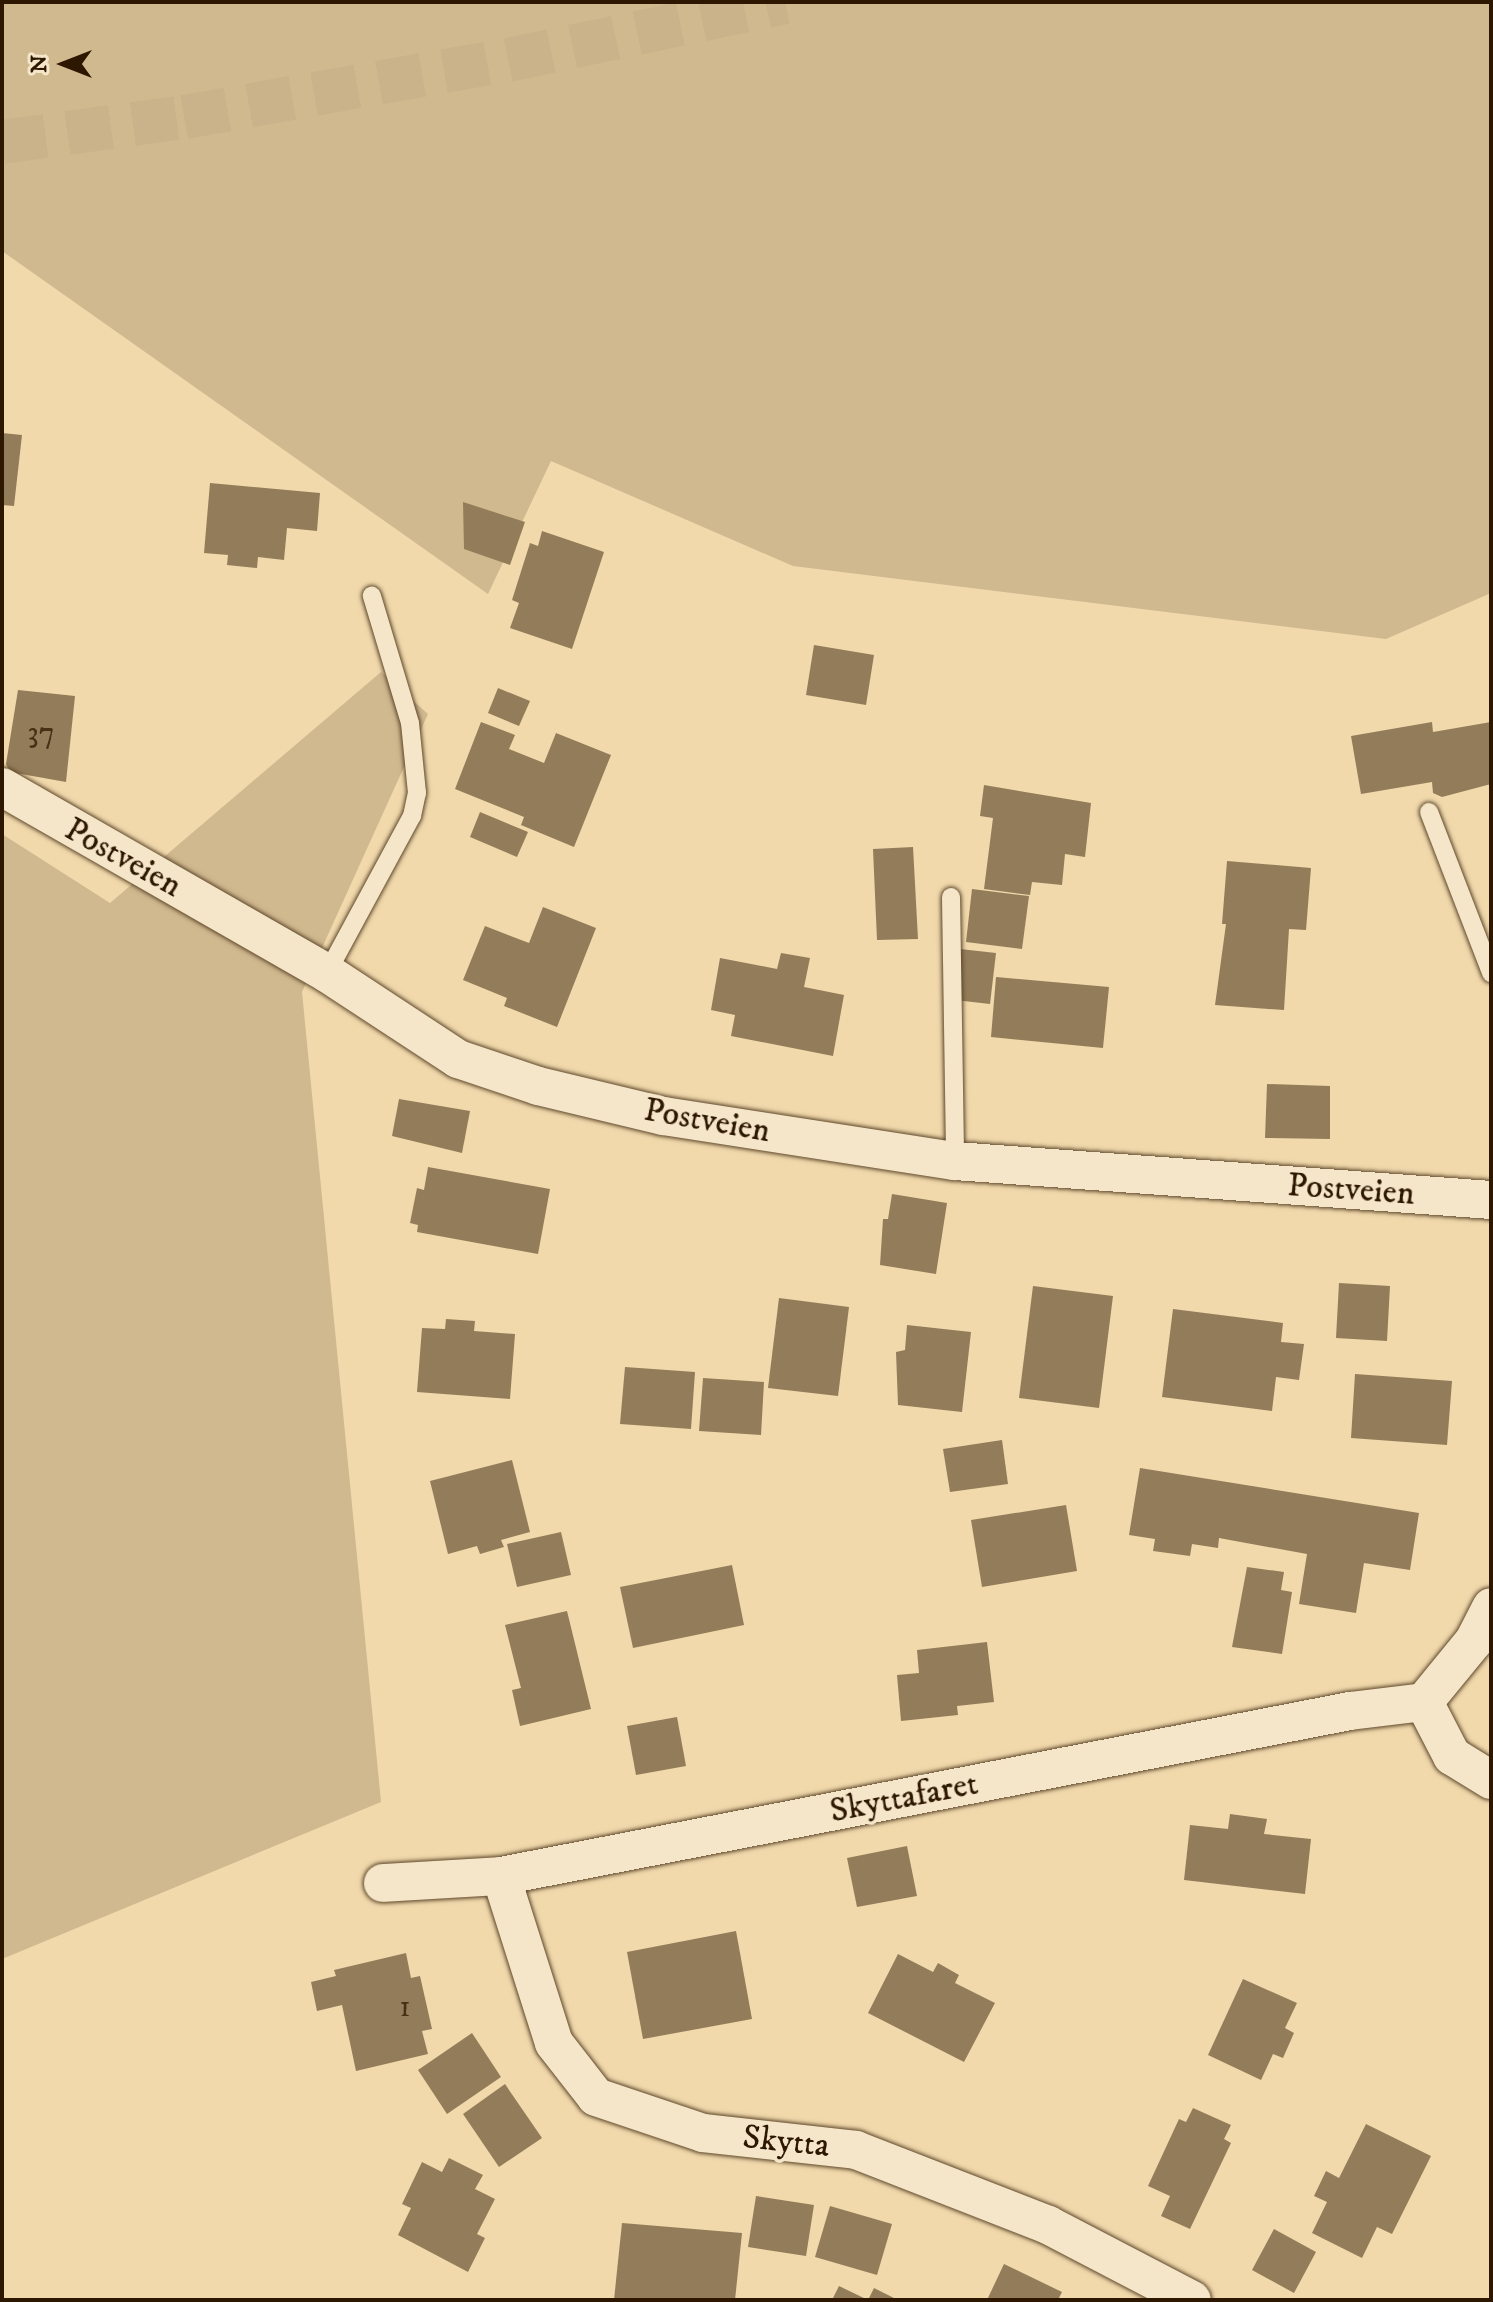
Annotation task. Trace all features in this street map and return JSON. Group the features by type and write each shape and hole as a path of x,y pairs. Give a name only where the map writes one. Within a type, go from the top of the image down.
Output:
{"street":[{"name":"Postveien","path":"2,787 327,973 458,1059 538,1086 663,1116 955,1161 1491,1200"},
{"path":"1491,1607 1474,1641 1424,1702 1452,1756 1491,1780"},
{"name":"Skyttafaret","path":"383,1883 501,1876 1350,1711 1424,1702"},
{"name":"Skytta","path":"501,1876 554,2043 596,2097 703,2133 856,2150 1048,2225 1192,2300"}],"lane":[{"path":"327,973 412,816 417,793 410,723 372,596"},
{"path":"1429,812 1491,973"},
{"path":"951,897 955,1161"}],"shaded area":[{"path":"2,2 1491,2 1491,593 1386,639 793,566 551,461 488,594 2,251"},
{"path":"381,672 428,714 302,992 381,1802 2,1959 2,834 110,903"}],"building":[{"path":"2,433 22,435 14,506 2,505"},
{"path":"210,483 320,493 317,531 287,528 284,560 258,557 257,568 227,565 228,555 204,553"},
{"path":"463,502 525,522 510,565 464,549"},
{"path":"542,531 604,552 572,649 510,628 519,603 512,600 530,543 538,546"},
{"path":"814,645 874,655 866,705 806,695"},
{"path":"498,688 530,701 519,726 488,713"},
{"path":"18,690 75,696 66,782 10,772 6,764"},
{"path":"481,722 515,735 509,749 544,763 556,733 611,755 574,847 521,825 524,817 455,789"},
{"path":"1432,722 1433,732 1491,722 1491,784 1442,797 1433,793 1432,782 1361,794 1351,736"},
{"path":"984,785 1091,803 1085,857 1065,854 1062,885 1032,882 1030,895 984,889 993,818 980,816"},
{"path":"480,812 528,832 517,857 470,837"},
{"path":"913,847 918,939 877,940 873,849"},
{"path":"1227,861 1311,868 1306,930 1289,929 1284,1010 1215,1005 1226,924 1222,924"},
{"path":"972,889 1029,896 1022,949 966,942"},
{"path":"543,907 596,928 557,1027 504,1006 507,998 463,980 485,926 529,943"},
{"path":"960,949 996,953 990,1004 955,1000"},
{"path":"781,953 810,958 804,987 844,995 833,1056 731,1036 735,1015 711,1010 720,958 777,969"},
{"path":"996,977 1109,987 1103,1048 991,1037"},
{"path":"1267,1084 1330,1086 1330,1139 1265,1138"},
{"path":"399,1099 470,1111 462,1153 392,1136"},
{"path":"428,1167 550,1189 538,1254 417,1232 418,1225 410,1223 417,1188 424,1190"},
{"path":"892,1194 947,1203 936,1274 880,1265 883,1219 888,1219"},
{"path":"1339,1283 1390,1286 1387,1341 1336,1338"},
{"path":"1033,1286 1113,1296 1099,1408 1019,1398"},
{"path":"779,1298 849,1307 838,1396 768,1388"},
{"path":"1173,1309 1283,1323 1281,1342 1304,1344 1299,1380 1276,1377 1272,1411 1162,1397"},
{"path":"446,1319 475,1321 474,1331 515,1334 510,1399 417,1392 422,1328 445,1329"},
{"path":"907,1325 971,1332 962,1412 898,1405 896,1352 905,1350"},
{"path":"625,1367 695,1372 691,1429 620,1424"},
{"path":"1355,1374 1452,1381 1447,1445 1351,1438"},
{"path":"703,1378 764,1382 761,1435 699,1431"},
{"path":"1002,1440 1008,1484 950,1492 943,1449"},
{"path":"512,1460 530,1532 501,1540 504,1547 480,1554 477,1546 448,1554 430,1481"},
{"path":"1140,1468 1419,1513 1410,1570 1364,1563 1356,1613 1299,1604 1307,1554 1219,1538 1218,1548 1192,1544 1190,1556 1153,1551 1155,1539 1129,1535"},
{"path":"1066,1505 1077,1571 982,1587 971,1520"},
{"path":"561,1532 571,1575 517,1587 507,1544"},
{"path":"732,1565 744,1625 633,1648 620,1587"},
{"path":"1247,1567 1284,1572 1281,1590 1292,1592 1282,1654 1232,1647"},
{"path":"567,1611 591,1709 520,1726 512,1690 521,1688 505,1625"},
{"path":"987,1642 994,1702 957,1706 958,1715 901,1721 897,1675 919,1673 917,1650"},
{"path":"677,1717 686,1766 636,1775 627,1726"},
{"path":"1230,1814 1267,1819 1264,1834 1311,1839 1305,1894 1184,1880 1190,1825 1228,1829"},
{"path":"907,1846 917,1896 857,1907 847,1858"},
{"path":"736,1931 752,2019 643,2039 627,1952"},
{"path":"406,1953 411,1978 420,1976 432,2029 422,2031 428,2054 356,2071 342,2005 317,2011 311,1982 336,1976 334,1970"},
{"path":"898,1954 933,1972 938,1963 959,1975 955,1983 995,2003 964,2062 868,2013"},
{"path":"1243,1979 1297,2003 1285,2028 1294,2033 1283,2058 1273,2054 1261,2080 1208,2055"},
{"path":"472,2033 501,2077 447,2114 418,2070"},
{"path":"505,2084 542,2138 499,2167 463,2114"},
{"path":"1193,2108 1231,2125 1224,2139 1231,2143 1190,2229 1161,2216 1170,2196 1148,2186 1179,2119 1186,2122"},
{"path":"1366,2124 1431,2156 1392,2234 1377,2227 1362,2258 1312,2233 1327,2202 1314,2196 1326,2171 1339,2178"},
{"path":"449,2158 483,2175 475,2189 495,2199 477,2234 485,2238 468,2272 398,2235 411,2208 402,2204 422,2162 442,2172"},
{"path":"756,2196 814,2205 806,2256 748,2247"},
{"path":"830,2206 892,2224 877,2275 815,2257"},
{"path":"622,2223 742,2233 735,2300 614,2300"},
{"path":"1274,2229 1316,2252 1294,2293 1252,2270"},
{"path":"1004,2264 1062,2292 1058,2300 987,2300"},
{"path":"839,2286 868,2300 832,2300"},
{"path":"874,2288 898,2300 868,2300"}],"tunnel":[{"path":"2,142 184,117 508,60 785,2"}]}
